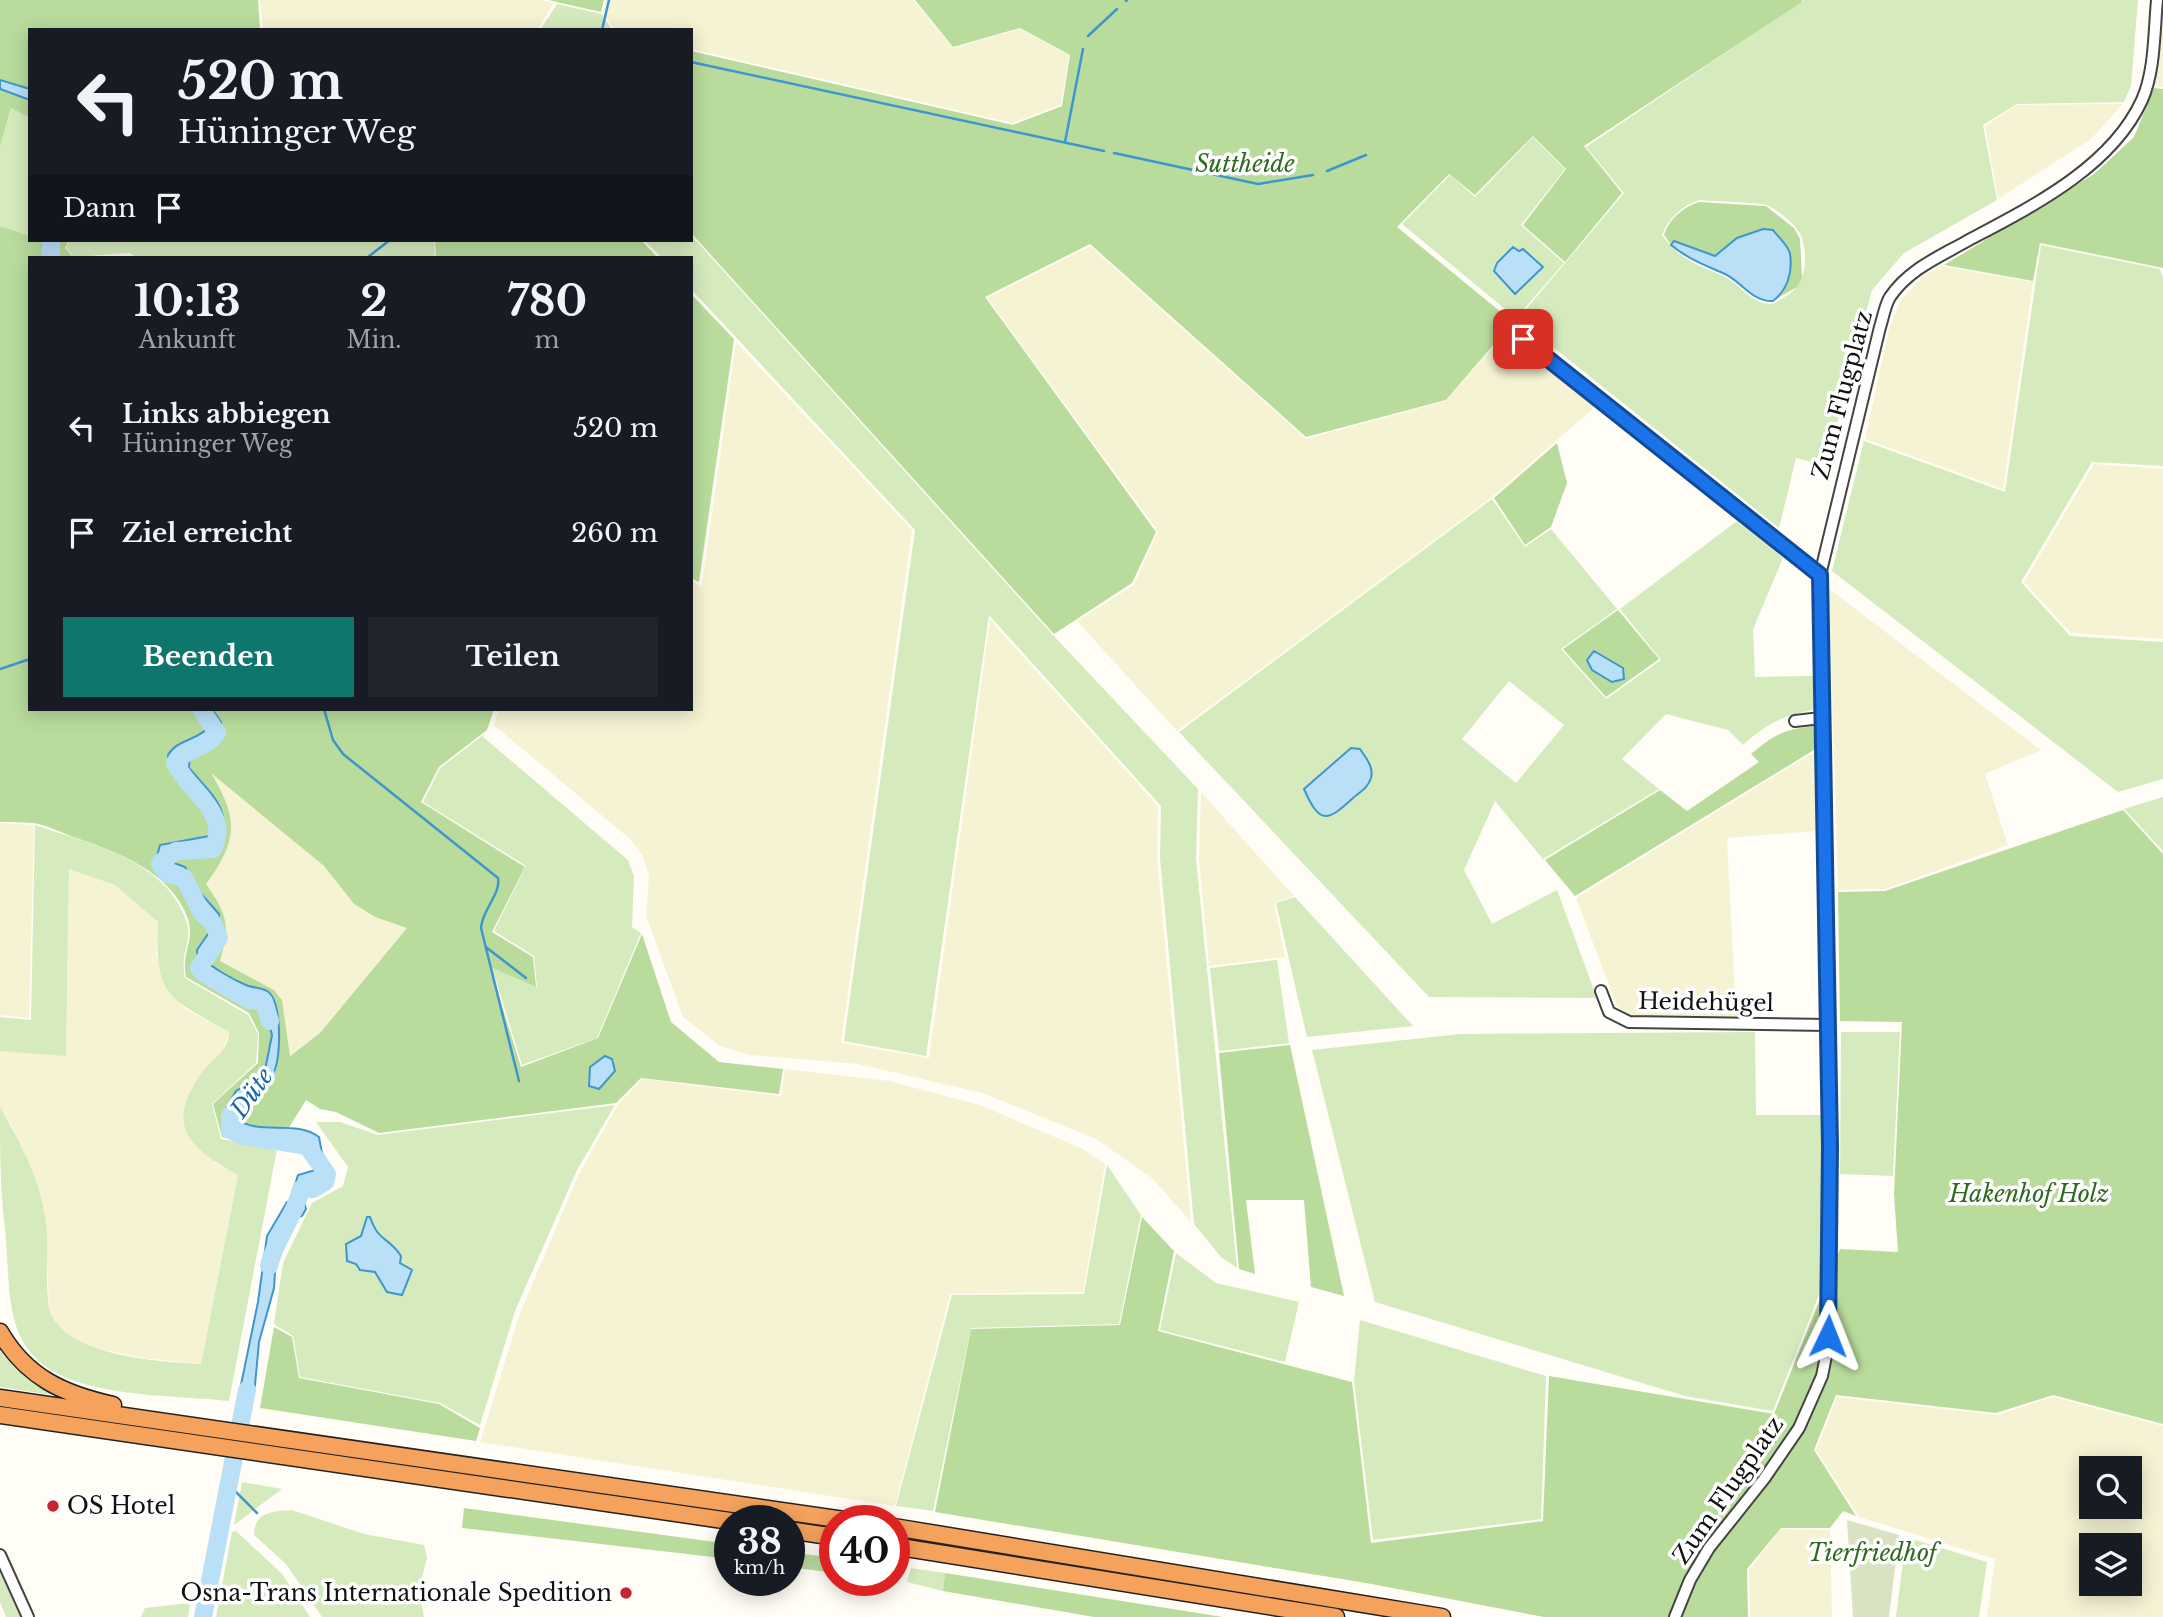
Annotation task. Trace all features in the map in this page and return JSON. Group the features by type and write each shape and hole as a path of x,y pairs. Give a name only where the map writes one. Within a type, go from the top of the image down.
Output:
{"highway":[{"path":"0,1332 20,1361 41,1380 88,1400 131,1408 150,1420"},
{"path":"0,1398 819,1516"},
{"path":"0,1415 714,1519"},
{"path":"910,1530 1441,1617"},
{"path":"910,1549 1336,1617"}],"street":[{"name":"Zum Flugplatz","path":"1675,1617 1690,1580 1709,1548 1764,1479 1799,1428 1822,1376 1828,1336 1830,1278 1820,575 1834,506 1889,298 1916,269 2067,182 2098,158 2125,130 2143,98 2149,78 2157,0"},
{"path":"1502,323 1820,575"},
{"path":"1795,721 1821,718"},
{"name":"Heidehügel","path":"1601,991 1609,1012 1629,1022 1828,1025"},
{"path":"0,1555 28,1617"}],"shaded area":[{"path":"260,0 541,0 554,3 538,28 263,28"},
{"path":"606,0 913,0 953,48 1020,29 1069,55 1061,105 1012,123 693,49 693,28 614,28 603,13"},
{"path":"2163,7 2163,87 2155,86"},
{"path":"2123,104 2091,139 1998,199 1985,126 2017,105"},
{"path":"1090,246 1306,439 1446,401 1504,334 1596,406 1491,498 1177,731 1077,621 1134,585 1158,531 987,298"},
{"path":"1941,266 2033,282 2003,489 1865,439 1889,329 1901,300 1924,275"},
{"path":"736,342 912,530 841,1043 929,1058 990,620 1158,806 1157,857 1191,1222 1152,1178 1096,1139 982,1093 858,1064 750,1055 720,1046 683,1017 646,916 649,876 643,856 630,839 494,725 498,711 693,711 693,582 702,586"},
{"path":"2094,464 2163,469 2163,639 2071,633 2024,582"},
{"path":"1829,589 2041,750 1985,774 2008,845 1885,889 1838,890"},
{"path":"1814,752 1816,831 1727,838 1736,1017 1637,1017 1626,1014 1617,1006 1576,898"},
{"path":"210,771 324,866 354,904 375,917 408,928 320,1033 289,1056 282,1000 274,990 220,961 226,942 206,884 228,847 231,823"},
{"path":"1201,792 1294,896 1274,903 1285,957 1209,966 1199,859"},
{"path":"0,823 34,825 29,1018 0,1015"},
{"path":"69,868 115,885 158,922 156,955 185,1009 229,1032 223,1051 204,1070 189,1095 184,1115 216,1164 238,1174 201,1364 143,1358 98,1349 71,1337 57,1326 49,1308 45,1215 14,1130 0,1107 0,1051 66,1055"},
{"path":"785,1069 889,1081 980,1105 1083,1149 1105,1164 1083,1292 950,1294 895,1505 480,1442 520,1313 578,1176 618,1104 642,1079 781,1096"},
{"path":"1837,1397 1997,1415 2053,1397 2163,1426 2163,1617 1987,1617 1995,1559 1859,1517 1816,1450"},
{"path":"1781,1529 1830,1530 1832,1617 1750,1617 1749,1570"}],"green space":[{"path":"0,0 258,0 260,28 28,28 28,117 11,108 0,146"},
{"path":"548,0 604,0 601,12"},
{"name":"Suttheide","path":"915,0 1802,0 1584,146 1622,193 1565,262 1523,225 1566,169 1533,136 1475,195 1449,174 1397,227 1513,322 1446,400 1306,437 1090,244 985,297 1156,532 1132,583 1054,634 693,235 693,51 1013,125 1062,106 1070,55 1020,28 953,47"},
{"path":"1804,0 2138,0 2131,86 2124,102 2017,104 1983,125 1997,200 1904,253 1872,290 1826,465 1796,458 1779,528 1518,319 1624,193 1586,147","holes":["1699,200 1767,205 1792,224 1800,233 1805,254 1802,277 1794,290 1774,303 1762,303 1729,279 1675,250 1662,235 1676,213"]},
{"path":"557,4 602,14 611,28 541,28"},
{"path":"2154,88 2163,89 2163,268 2040,243 2033,281 1944,265 2094,174 2134,137"},
{"path":"11,108 28,117 28,235 0,226 0,146"},
{"path":"1533,137 1565,169 1521,225 1564,263 1516,318 1402,224 1450,175 1475,197"},
{"path":"1699,202 1766,206 1794,228 1800,239 1802,278 1797,287 1773,301 1785,286 1791,261 1788,248 1773,230 1737,238 1715,256 1674,241 1671,245 1664,235 1669,224 1682,210"},
{"path":"0,226 28,235 28,242 68,242 65,248 72,256 28,256 28,711 493,711 487,730 439,767 421,802 525,867 492,932 533,957 536,987 490,967 521,1067 598,1038 642,934 671,1022 719,1062 783,1069 779,1094 641,1078 616,1103 379,1133 336,1112 320,1109 306,1100 277,1147 222,1137 213,1104 258,1063 259,1033 249,1013 186,977 185,960 190,927 188,919 180,902 156,876 107,849 43,825 0,822","holes":["211,773 324,866 354,904 375,917 407,928 320,1033 290,1056 282,1000 274,990 220,961 225,938 225,921 219,904 206,884 224,855 231,830 227,804"]},
{"path":"693,237 1052,634 1198,789 1196,859 1237,1268 1221,1257 1194,1224 1160,858 1161,806 989,615 926,1056 844,1041 915,530 693,291 693,256 660,256 646,242 693,242"},
{"path":"69,242 434,242 435,256 134,256 130,253 73,256 66,248"},
{"path":"435,242 643,242 656,256 436,256"},
{"path":"2041,245 2160,269 2163,277 2163,466 2092,462 2021,582 2070,636 2163,642 2163,779 2118,792 1832,571 1864,441 2005,492"},
{"path":"693,296 734,339 699,582 693,579"},
{"path":"1557,443 1567,483 1551,527 1525,545 1494,498"},
{"path":"1492,499 1525,547 1551,529 1617,609 1561,649 1606,699 1661,660 1620,609 1737,521 1783,558 1753,629 1755,677 1814,676 1815,709 1776,721 1743,745 1728,730 1666,714 1622,759 1659,789 1543,859 1495,801 1464,870 1492,924 1557,890 1597,998 1429,997 1179,732","holes":["1509,681 1564,725 1516,783 1462,739"]},
{"path":"1618,610 1659,659 1606,697 1563,649"},
{"path":"1814,726 1814,750 1575,896 1545,860 1660,790 1687,811 1759,762 1751,754 1767,742 1787,731"},
{"path":"482,736 628,860 634,876 632,927 641,933 597,1038 522,1065 492,968 537,987 534,956 494,931 526,866 423,802 440,768"},
{"path":"2163,797 2163,851 2124,809"},
{"name":"Hakenhof Holz","path":"2123,810 2163,854 2163,1424 2053,1395 1996,1413 1836,1395 1814,1450 1856,1516 1843,1511 1830,1528 1781,1528 1747,1569 1748,1617 1544,1617 1366,1583 935,1512 971,1329 1120,1325 1142,1217 1174,1251 1158,1331 1352,1382 1371,1543 1543,1521 1549,1376 1774,1414 1840,1249 1898,1252 1894,1194 1902,1022 1840,1021 1838,892 1885,891"},
{"path":"35,825 122,856 161,882 175,899 188,927 185,978 248,1015 258,1034 256,1063 212,1104 221,1139 277,1149 229,1401 136,1394 81,1383 55,1372 36,1358 23,1342 15,1323 2,1198 0,1107 27,1159 42,1201 46,1227 49,1307 57,1323 71,1336 114,1353 201,1364 238,1175 195,1145 187,1134 184,1121 185,1107 191,1090 203,1071 226,1045 229,1032 192,1011 169,992 159,966 158,922 115,885 69,869 66,1056 0,1051 0,1017 31,1020"},
{"path":"1295,897 1413,1026 1307,1037 1276,903"},
{"path":"1277,960 1289,1043 1219,1051 1210,968"},
{"path":"1755,1032 1756,1115 1822,1115 1822,1287 1773,1411 1685,1396 1375,1302 1312,1050 1460,1034"},
{"path":"1841,1032 1900,1032 1893,1176 1840,1174"},
{"path":"1290,1045 1344,1296 1311,1287 1304,1200 1246,1200 1255,1274 1239,1269 1219,1053"},
{"path":"615,1105 577,1170 515,1311 480,1425 440,1403 300,1377 293,1336 274,1324 283,1263 312,1203 343,1186 348,1167 316,1122 340,1122 378,1135"},
{"path":"1107,1165 1141,1215 1119,1324 971,1328 933,1511 910,1508 910,1505 896,1505 952,1295 1084,1294"},
{"path":"1176,1253 1216,1283 1299,1302 1285,1362 1160,1330"},
{"path":"1360,1320 1546,1376 1541,1519 1373,1540 1354,1381"},
{"path":"274,1327 292,1337 299,1378 439,1404 480,1428 476,1441 260,1408"},
{"path":"0,1350 26,1378 58,1396 0,1387"},
{"path":"242,1482 282,1489 234,1525"},
{"path":"464,1508 714,1542 714,1557 462,1528"},
{"path":"292,1510 364,1534 424,1545 427,1558 419,1590 424,1617 322,1617 286,1564 254,1535 261,1517 272,1512"},
{"name":"Tierfriedhof","path":"1847,1520 1899,1535 1889,1617 1853,1617"},
{"path":"236,1531 282,1574 310,1617 216,1617 232,1532"},
{"path":"1906,1537 1987,1562 1979,1617 1896,1617"},
{"path":"805,1554 819,1556 819,1571 805,1569"},
{"path":"0,1566 22,1617 6,1617 0,1602"},
{"path":"911,1568 945,1573 943,1591 910,1583"},
{"path":"945,1573 1223,1617 1094,1617 943,1591"},
{"path":"190,1603 188,1617 141,1617 145,1608"}],"water":[{"path":"0,80 28,88 28,99 0,89"},
{"path":"1763,229 1773,230 1790,254 1788,280 1773,301 1759,298 1731,277 1690,258 1671,245 1674,241 1715,256 1737,238"},
{"path":"1513,247 1519,251 1523,249 1543,267 1515,294 1494,271 1497,263"},
{"path":"1594,651 1623,668 1624,679 1612,682 1592,670 1587,660"},
{"path":"201,711 213,711 221,722 220,728 214,737 190,751 189,768 218,803 224,823 222,834 216,846 176,849 170,852 169,861 185,867 196,888 219,914 217,932 204,959 236,980 267,991 275,1005 279,1028 275,1069 266,1082 241,1102 232,1116 253,1126 298,1129 319,1137 322,1153 332,1169 322,1182 308,1183 302,1195 306,1209 302,1216 288,1220 277,1242 274,1288 259,1342 255,1385 247,1415 235,1414 258,1302 267,1236 290,1201 298,1175 319,1169 320,1165 311,1155 291,1143 226,1125 223,1114 236,1091 264,1075 272,1035 262,999 242,992 199,966 197,950 210,931 210,919 199,908 182,875 166,869 156,860 160,845 209,836 212,829 212,811 169,761 168,755 177,746 209,727"},
{"path":"1351,748 1360,749 1369,763 1372,774 1370,781 1364,790 1337,812 1325,816 1320,814 1304,789"},
{"path":"605,1056 612,1059 615,1071 599,1089 589,1086 590,1067"},
{"path":"367,1217 370,1217 380,1235 401,1256 400,1263 412,1270 402,1295 387,1292 375,1272 360,1270 356,1264 347,1261 346,1244 361,1236"}],"waterway":[{"path":"602,28 609,0"},
{"path":"1088,36 1117,9"},
{"path":"1065,142 1083,49"},
{"path":"693,62 1104,151"},
{"path":"1114,153 1258,184 1313,175"},
{"path":"1327,171 1366,155"},
{"name":"Düte","path":"51,242 51,256"},
{"path":"369,256 387,242"},
{"path":"0,669 28,660"},
{"name":"Düte","path":"202,711 217,733 175,763 213,813 217,836 213,849 176,851 160,863 167,874 184,878 202,913 213,923 219,938 199,968 249,1000 264,1002 270,1021"},
{"path":"325,711 333,740 343,754 498,878 497,890 481,928 519,1081"},
{"path":"487,948 526,978"},
{"name":"Düte","path":"266,1075 230,1116 230,1130 240,1135 307,1146 327,1174 325,1182 313,1189 301,1189 269,1266"},
{"name":"Düte","path":"203,1617 247,1390"},
{"path":"230,1486 257,1513"}],"place":[{"name":"OS Hotel","path":"53,1506"},
{"name":"Osna-Trans Internationale Spedition","path":"626,1593"}],"route":[{"path":"1523,339 1820,575 1830,1146 1828,1336"}]}
